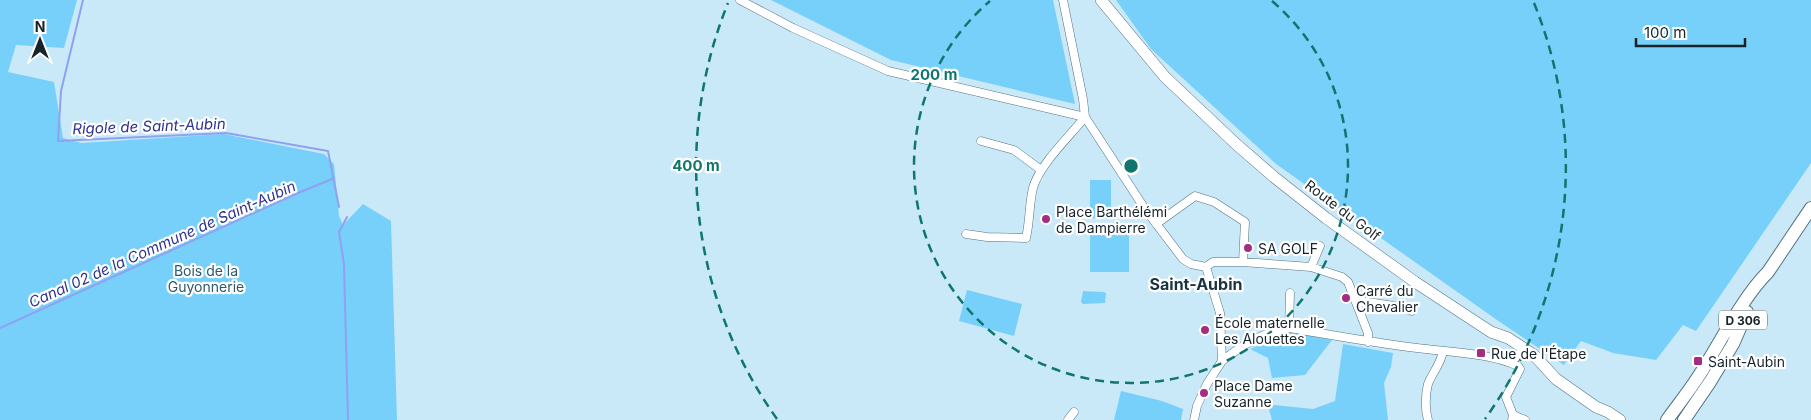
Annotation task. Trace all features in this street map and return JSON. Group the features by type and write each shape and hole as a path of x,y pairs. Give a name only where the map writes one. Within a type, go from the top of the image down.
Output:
{"main road":[{"name":"D 306","path":"1667,420 1704,369 1756,287 1811,208"},
{"name":"D 306","path":"1684,420 1710,382 1732,344 1764,284 1768,272"}],"street":[{"path":"740,0 793,28 888,71 1085,117"},
{"path":"1063,0 1085,117 1156,224 1182,259 1191,264 1206,266 1213,262 1243,262 1312,267 1344,279 1348,282 1368,333 1368,342"},
{"name":"Route du Golf","path":"1101,0 1165,77 1274,177 1326,218 1444,302 1491,332 1506,337 1524,348 1542,362 1556,379 1596,407 1620,420"},
{"path":"966,234 986,237 1026,238 1033,188 1041,170 1085,117"},
{"path":"981,141 1014,150 1041,170"},
{"path":"1156,224 1195,196 1214,202 1246,222 1243,262"},
{"path":"1312,267 1320,246"},
{"path":"1206,266 1220,313 1222,361"},
{"path":"1289,328 1290,293"},
{"path":"1355,300 1400,307 1412,311"},
{"path":"1194,420 1197,406 1207,384 1222,361 1250,342 1278,329 1289,328 1368,342 1482,356 1511,363 1520,369 1506,397 1513,418 1525,420"},
{"path":"1511,363 1524,348"},
{"path":"1428,420 1426,411 1428,384 1442,359 1443,352"},
{"name":"Route du Golf","path":"1596,407 1605,420"},
{"path":"1068,420 1074,412"}],"green space":[{"name":"Bois de la Guyonnerie","path":"0,0 77,0 64,48 16,45 8,72 54,82 63,138 81,143 224,134 324,154 334,164 339,216 343,225 363,204 391,221 397,420 0,420"},
{"path":"771,0 1053,0 1075,104 891,60"},
{"path":"1116,0 1811,0 1811,163 1696,331 1683,325 1656,360 1613,353 1581,341 1564,365 1276,164 1151,49"},
{"path":"1090,180 1111,180 1111,219 1090,218"},
{"path":"1090,233 1129,233 1129,272 1090,272"},
{"path":"967,290 1022,304 1014,336 959,321"},
{"path":"1083,291 1106,293 1105,303 1083,304 1081,302"},
{"path":"1287,333 1297,333 1332,340 1305,375 1272,378 1268,358 1250,349"},
{"path":"1343,344 1393,353 1391,367 1384,383 1388,420 1272,420 1268,406 1313,409 1335,401"},
{"path":"1121,391 1162,401 1183,409 1181,420 1114,420"}],"waterway":[{"name":"Rigole de Saint-Aubin","path":"83,0 61,91 58,141 226,133 328,151 339,207"},
{"name":"Canal 02 de la Commune de Saint-Aubin","path":"0,328 332,179"},
{"name":"Rigole de Saint-Aubin","path":"347,217 339,232 344,264 348,420"}],"place":[{"name":"Place Barthélémi de Dampierre","path":"1046,219"},
{"name":"SA GOLF","path":"1248,248"},
{"name":"Carré du Chevalier","path":"1346,298"},
{"name":"École maternelle Les Alouettes","path":"1205,330"},
{"name":"Rue de l'Étape","path":"1481,353"},
{"name":"Saint-Aubin","path":"1698,361"},
{"name":"Place Dame Suzanne","path":"1204,393"}],"district":[{"name":"Saint-Aubin","path":"1196,284"}]}
